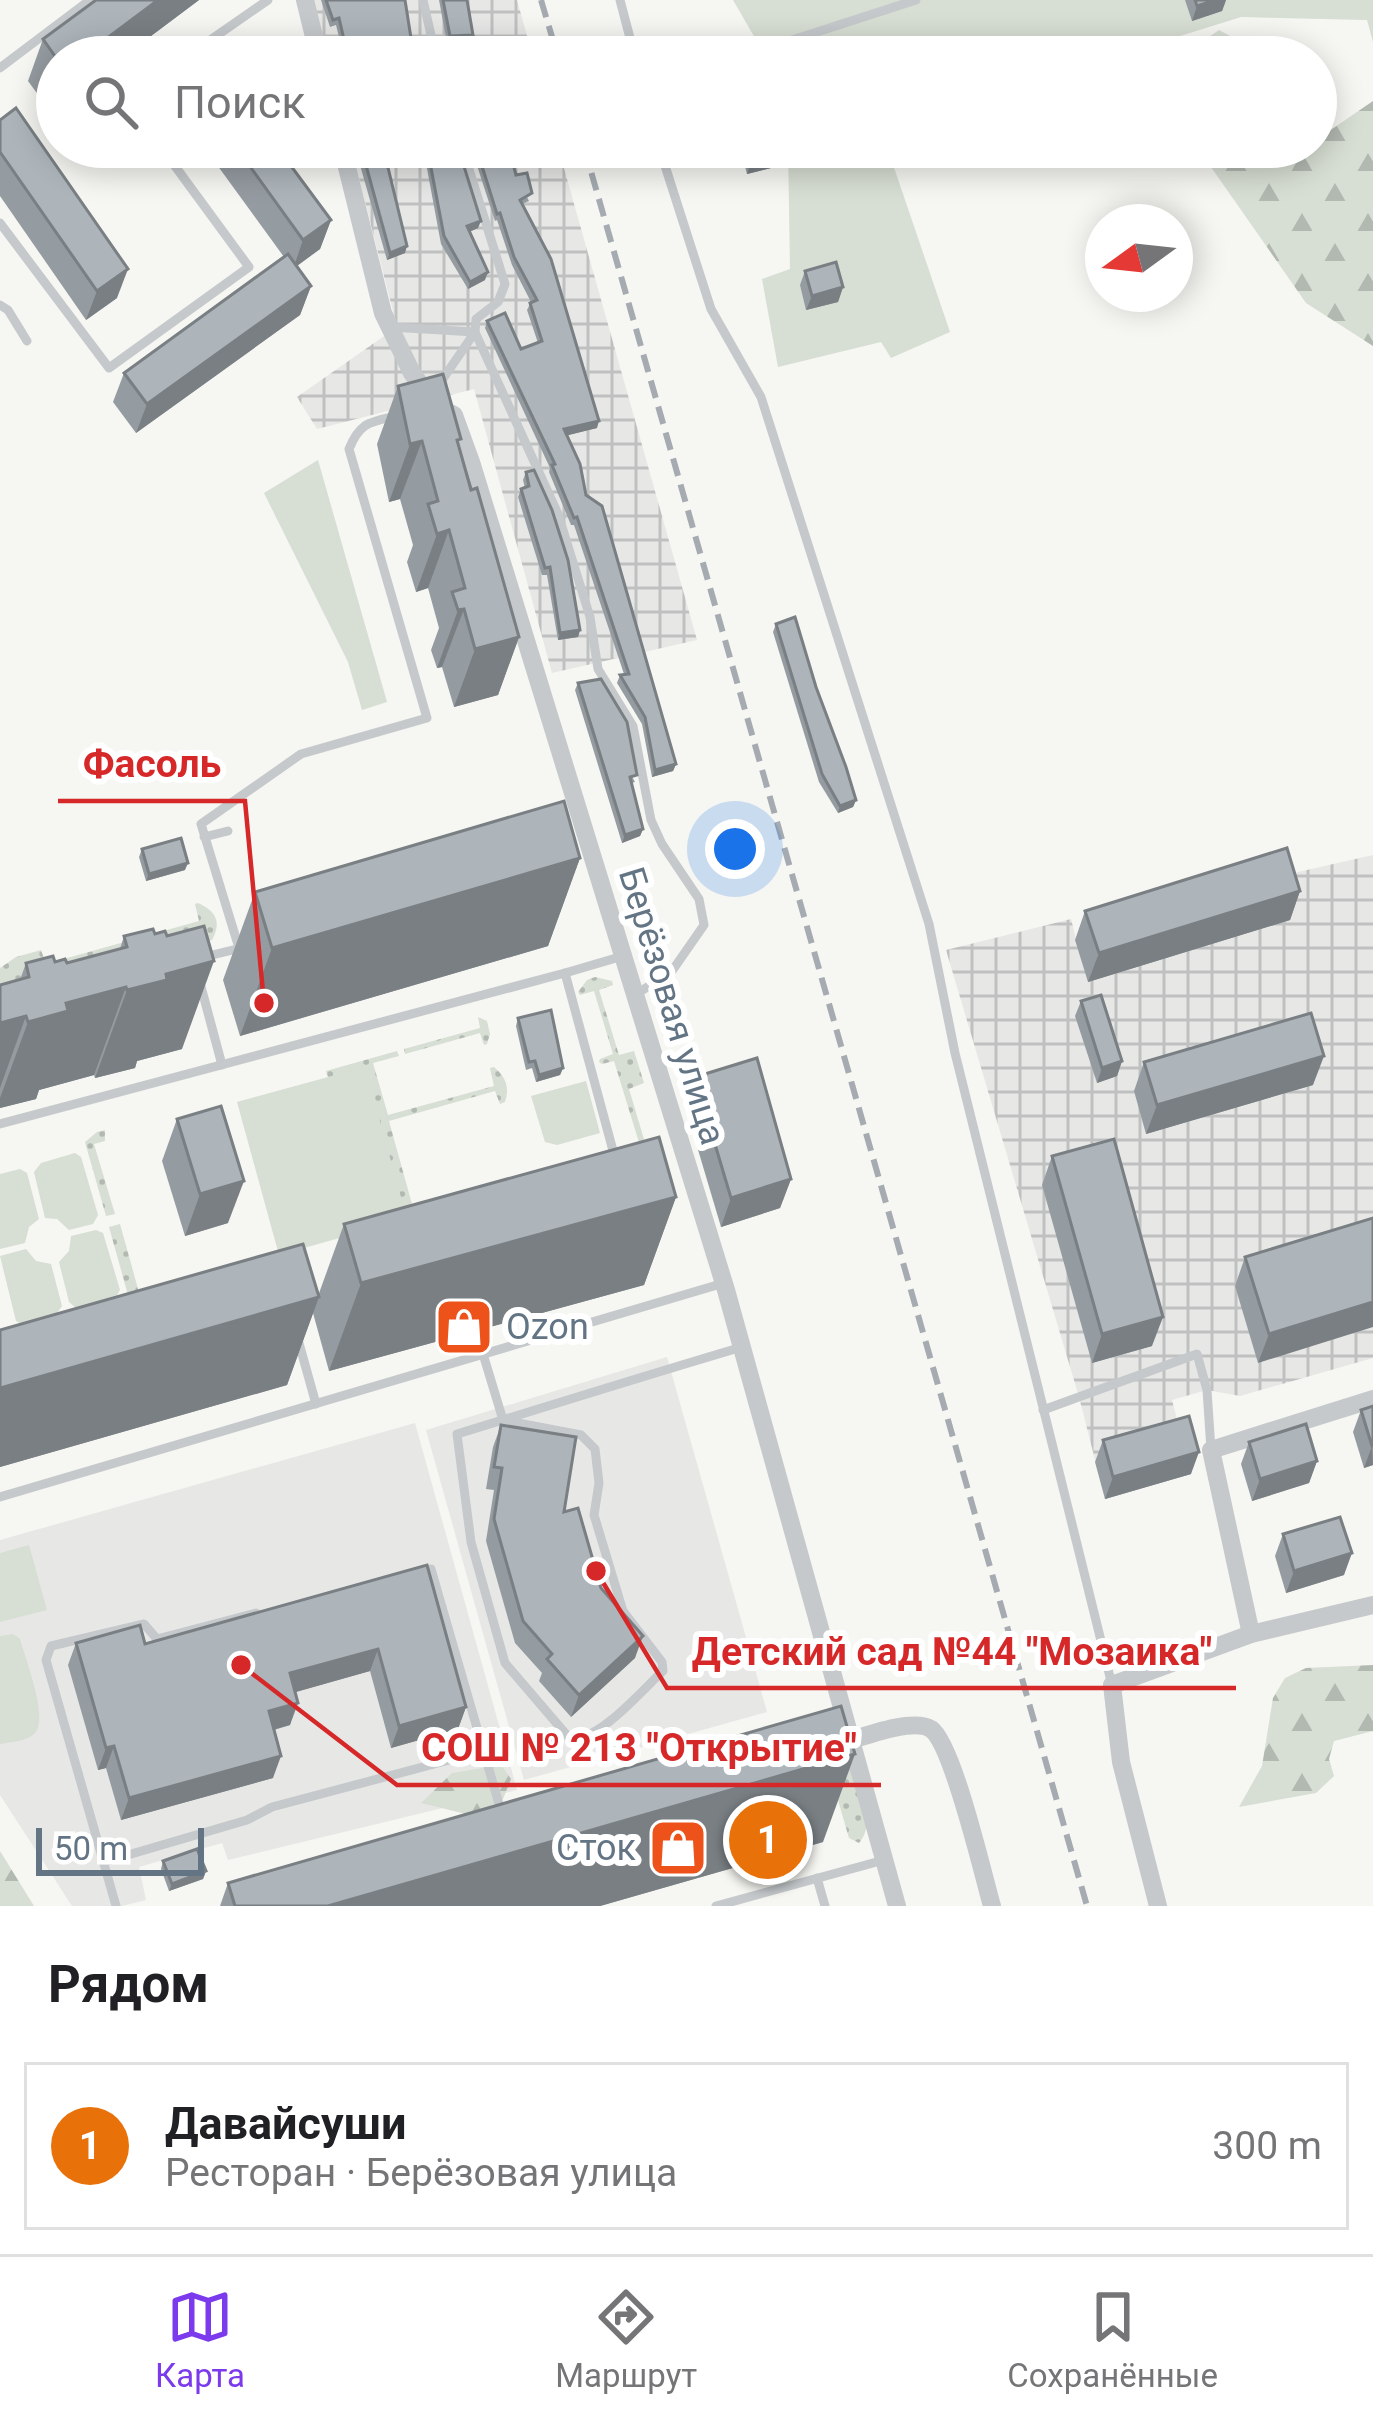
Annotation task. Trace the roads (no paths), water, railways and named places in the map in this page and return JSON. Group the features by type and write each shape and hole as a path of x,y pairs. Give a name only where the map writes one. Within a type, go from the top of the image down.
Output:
{"street":[{"path":"305,0 314,36"},
{"name":"Берёзовая улица","path":"347,168 383,313 412,373 433,402 454,415 471,462 724,1283 897,1906"},
{"path":"1251,1634 1211,1450 1373,1399"},
{"path":"1159,1906 1121,1762 1112,1684 1251,1634 1373,1605"},
{"path":"814,1752 916,1725 932,1729 943,1745 965,1808 992,1906"}],"lane":[{"path":"40,36 90,0"},
{"path":"216,36 268,0"},
{"path":"423,0 431,36"},
{"path":"620,0 629,36"},
{"path":"805,36 916,0"},
{"path":"1,64 36,39"},
{"path":"0,223 109,368 249,267 176,168"},
{"path":"469,168 505,284 498,302 476,319 476,332 558,514 590,617 598,669 633,726 651,820 700,898 704,926 672,971 635,995"},
{"path":"666,168 711,309 761,397 929,924 955,1053 1112,1684"},
{"path":"0,305 27,341"},
{"path":"390,327 476,332"},
{"path":"239,948 201,824 301,754 427,718 349,449 356,431 370,422 433,402 476,332"},
{"path":"204,837 228,831"},
{"path":"567,851 589,845"},
{"path":"193,959 261,942"},
{"path":"0,1124 623,956"},
{"path":"565,974 619,1172"},
{"path":"199,980 222,1065"},
{"path":"667,1178 688,1172"},
{"path":"0,1498 724,1283"},
{"path":"290,1313 316,1404"},
{"path":"503,1420 581,1435 595,1449 599,1484 594,1515 623,1611 662,1662 663,1671 582,1739 571,1740 505,1663 471,1542 457,1434 742,1347"},
{"path":"483,1354 503,1420"},
{"path":"1043,1410 1197,1354 1207,1390 1211,1450"},
{"path":"408,1575 431,1569 502,1818"},
{"path":"116,1906 46,1660 51,1646 144,1624 157,1639 271,1610"},
{"path":"104,1862 248,1820 272,1807 483,1751"},
{"path":"716,1906 742,1903 884,1860"},
{"path":"817,1878 825,1906"}],"railway":[{"path":"541,0 552,36"},
{"path":"590,168 1087,1906"}],"place":[{"name":"Фасоль","path":"264,1003"},
{"name":"Ozon","path":"464,1327"},
{"name":"Детский сад №44 \"Мозаика\"","path":"596,1571"},
{"name":"СОШ № 213 \"Открытие\"","path":"241,1665"},
{"name":"Давайсуши","path":"768,1840"},
{"name":"Сток","path":"678,1848"}]}
